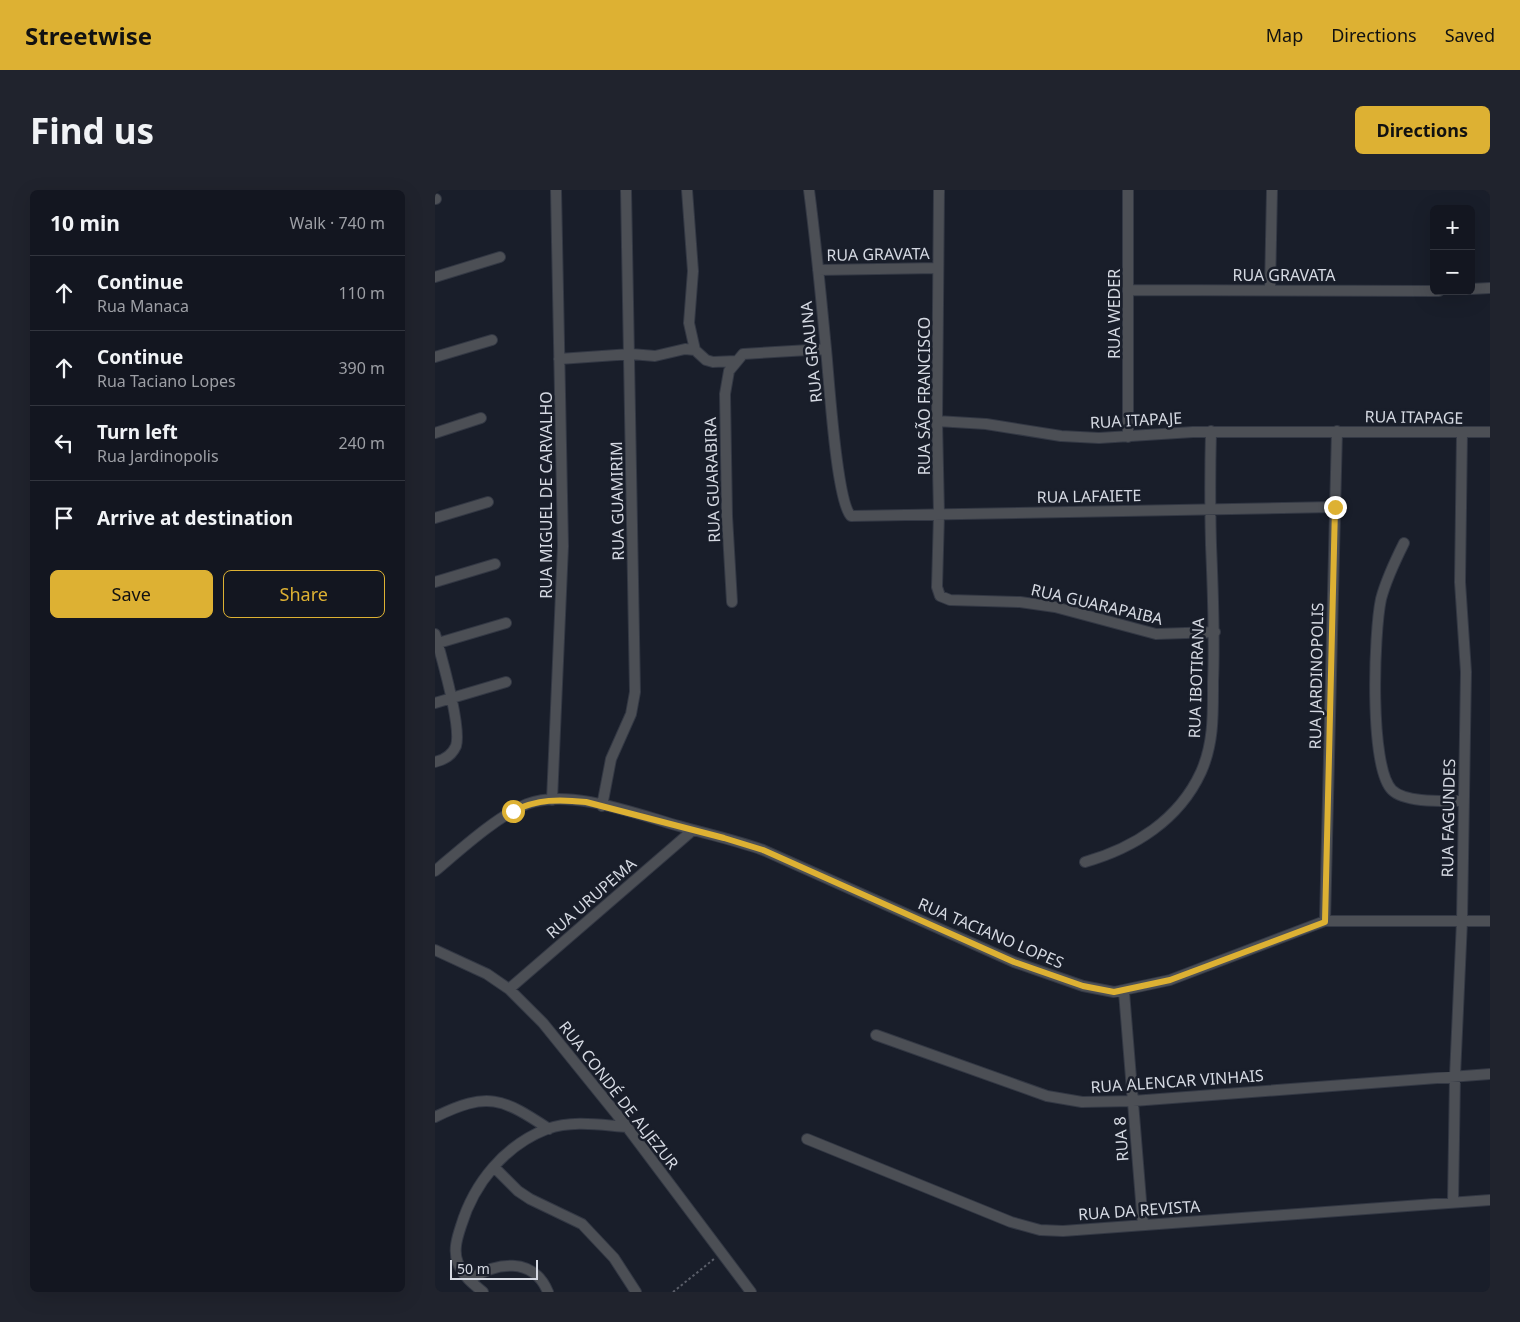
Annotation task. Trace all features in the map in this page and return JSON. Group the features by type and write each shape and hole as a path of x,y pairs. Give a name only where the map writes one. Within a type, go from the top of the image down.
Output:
{"street":[{"name":"RUA MIGUEL DE CARVALHO","path":"551,800 562,590 556,190"},
{"name":"RUA GUAMIRIM","path":"602,806 611,759 631,714 635,692 631,354 626,190"},
{"path":"687,190 693,271 689,323 695,350 706,360 713,362 736,361 743,354 826,350"},
{"name":"RUA GRAUNA","path":"809,190 833,423 846,511"},
{"name":"RUA SÃO FRANCISCO","path":"939,190 937,421 939,514 937,587 944,599"},
{"name":"RUA WEDER","path":"1127,190 1129,290 1128,437"},
{"path":"1270,290 1272,190"},
{"path":"435,276 500,256"},
{"name":"RUA GRAVATA","path":"818,270 938,268"},
{"path":"1475,289 1490,288"},
{"name":"RUA GRAVATA","path":"1129,290 1430,291"},
{"path":"435,357 492,340"},
{"path":"559,359 631,354 655,356 685,349 695,350"},
{"name":"RUA GUARABIRA","path":"732,602 727,516 725,394 727,378 736,361"},
{"path":"435,433 481,418"},
{"name":"RUA ITAPAJE","path":"937,421 986,424 1081,438 1128,437 1211,431 1337,431"},
{"name":"RUA IBOTIRANA","path":"1085,862 1126,848 1168,819 1193,785 1201,770 1212,735 1215,632 1210,510 1211,431"},
{"name":"RUA ITAPAGE","path":"1337,431 1490,432"},
{"name":"RUA JARDINOPOLIS","path":"1325,922 1337,431"},
{"name":"RUA FAGUNDES","path":"1453,1203 1455,1076 1462,921 1462,801 1466,672 1460,582 1462,433"},
{"path":"435,518 488,502"},
{"name":"RUA LAFAIETE","path":"846,511 851,516 1335,507"},
{"path":"1404,543 1386,583 1379,610 1375,710 1381,763 1387,782 1395,793 1427,800 1462,801"},
{"path":"435,582 495,564"},
{"name":"RUA GUARAPAIBA","path":"944,599 1020,602 1055,607 1156,634 1215,632"},
{"path":"435,762 448,756 456,746 456,730 450,698 436,640 506,623"},
{"path":"435,703 506,682"},
{"name":"RUA TACIANO LOPES","path":"435,871 505,815 526,805 551,800 602,806 763,850 1014,962 1083,986 1114,992 1123,992 1170,980 1325,922 1490,921"},
{"name":"RUA URUPEMA","path":"509,989 693,830"},
{"name":"RUA CONDÉ DE ALJEZUR","path":"435,950 487,974 509,989 543,1023 627,1127 751,1292"},
{"name":"RUA 8","path":"1123,992 1143,1225"},
{"name":"RUA ALENCAR VINHAIS","path":"876,1035 1047,1096 1082,1102 1133,1101 1490,1074"},
{"path":"435,1117 477,1100 491,1099 513,1106 549,1129"},
{"path":"483,1292 469,1280 457,1260 456,1239 463,1218 483,1178 518,1144 549,1129 578,1123 627,1127"},
{"name":"RUA DA REVISTA","path":"807,1139 1031,1229 1063,1231 1490,1200"},
{"path":"494,1167 518,1191 529,1199 582,1224 614,1258 636,1292"},
{"path":"469,1280 489,1269 519,1266 537,1275 548,1292"}],"path":[{"path":"673,1292 721,1253"}],"route":[{"path":"513,811 538,801 566,800 586,802 643,816 763,850 1014,962 1083,986 1123,992 1170,980 1219,960 1325,922 1335,507"}]}
